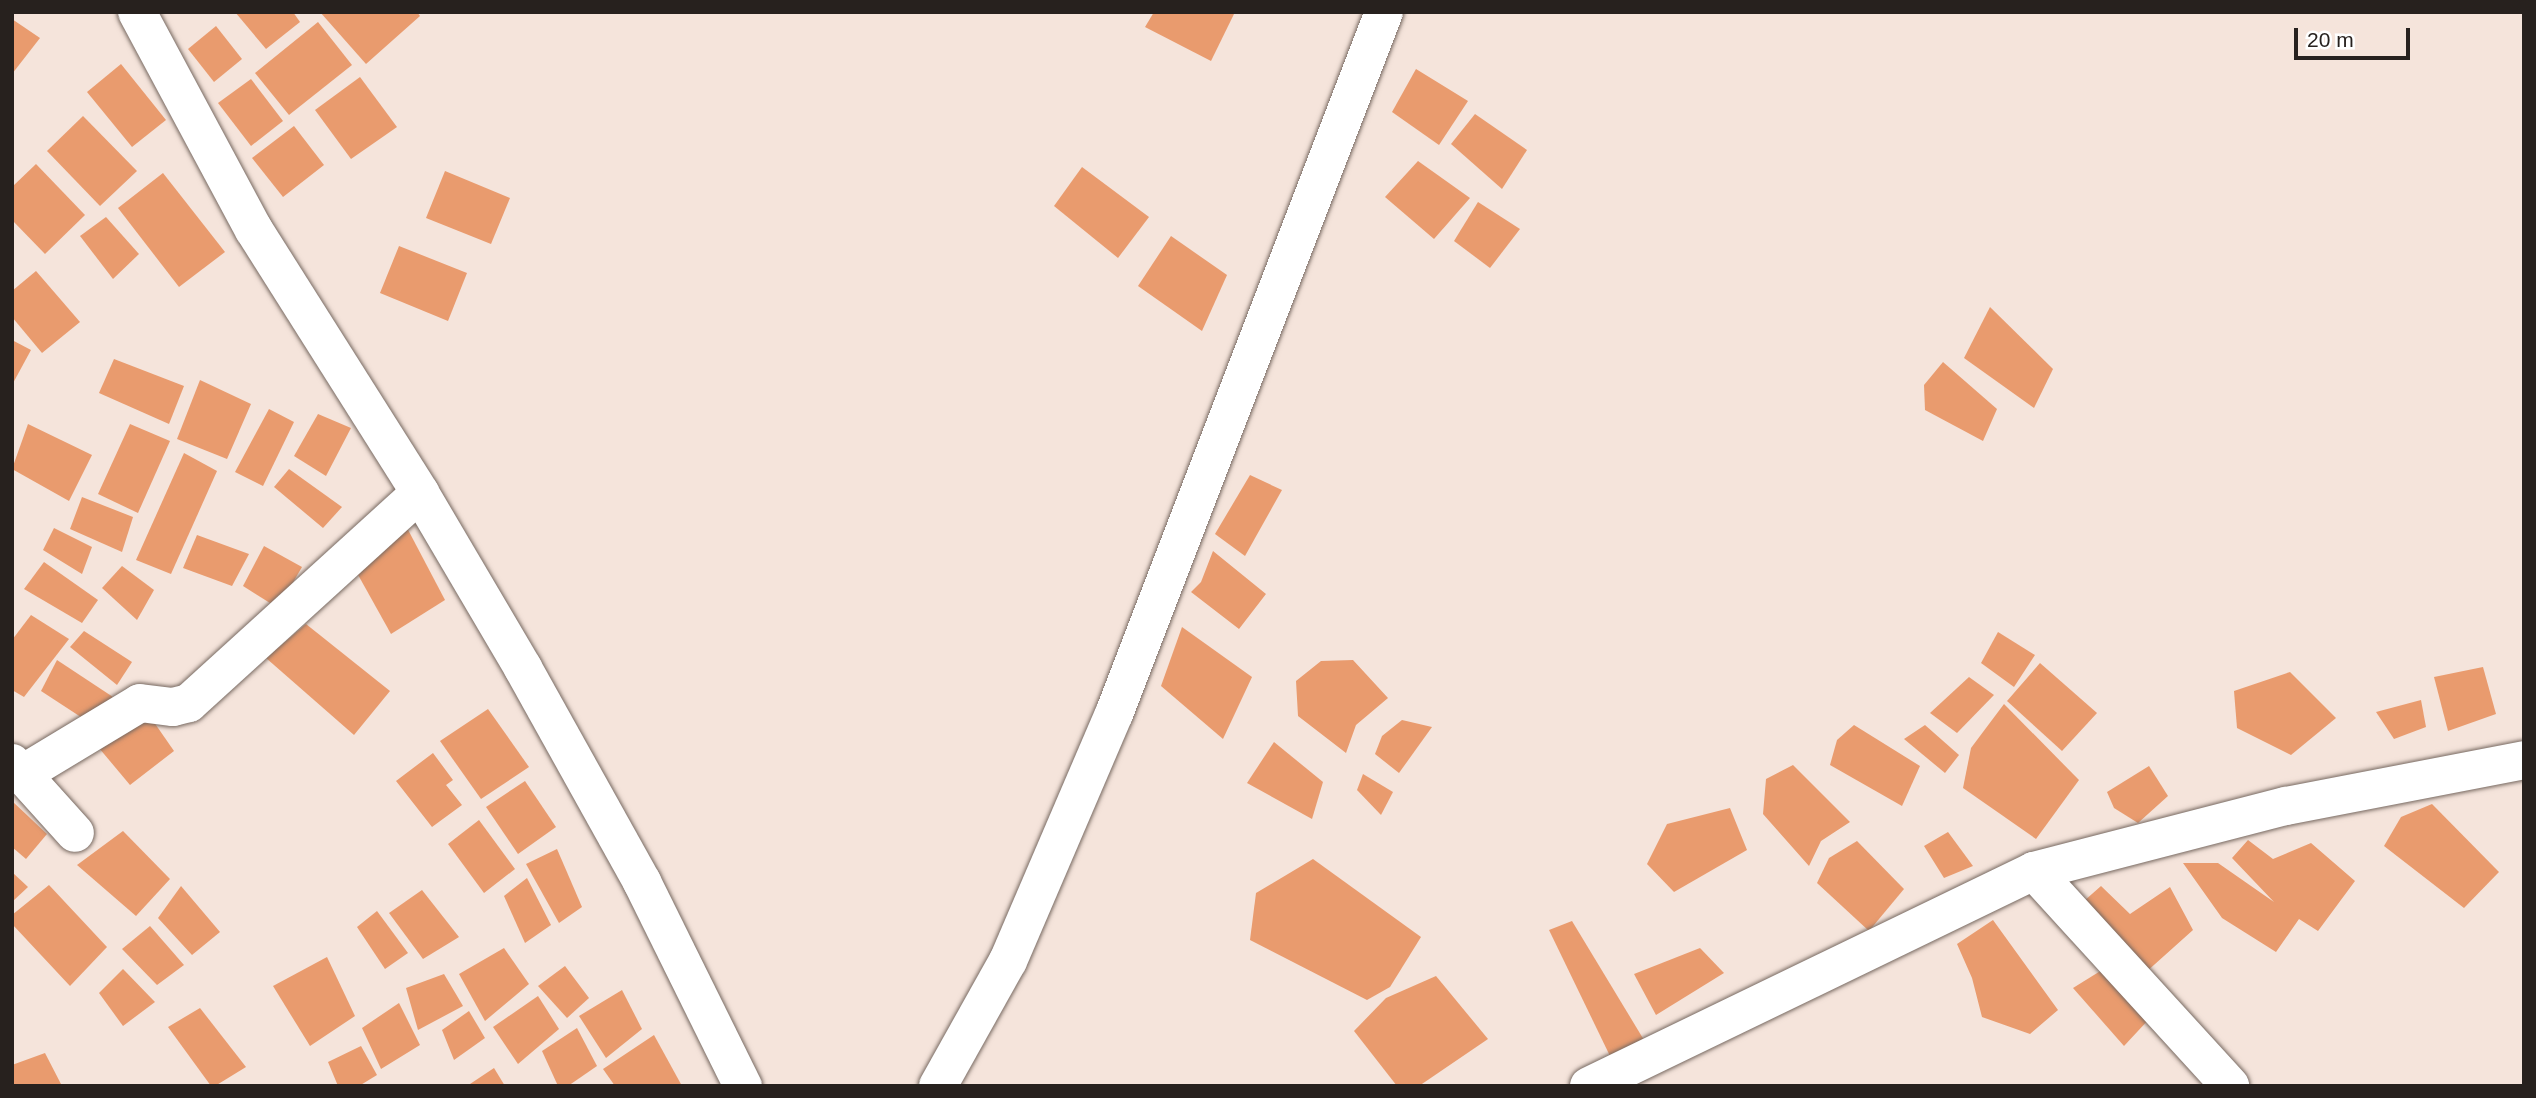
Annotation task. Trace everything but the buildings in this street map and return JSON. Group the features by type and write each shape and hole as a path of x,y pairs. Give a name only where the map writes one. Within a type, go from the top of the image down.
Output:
{"street":[{"path":"136,12 254,230 420,493 523,668 642,883 743,1086"},
{"path":"938,1086 1008,961 1114,714 1384,12"},
{"path":"75,833 18,768 140,703 173,707 189,703 420,493"},
{"path":"1588,1086 2034,871 2286,806 2524,760"},
{"path":"2034,871 2230,1086"}]}
